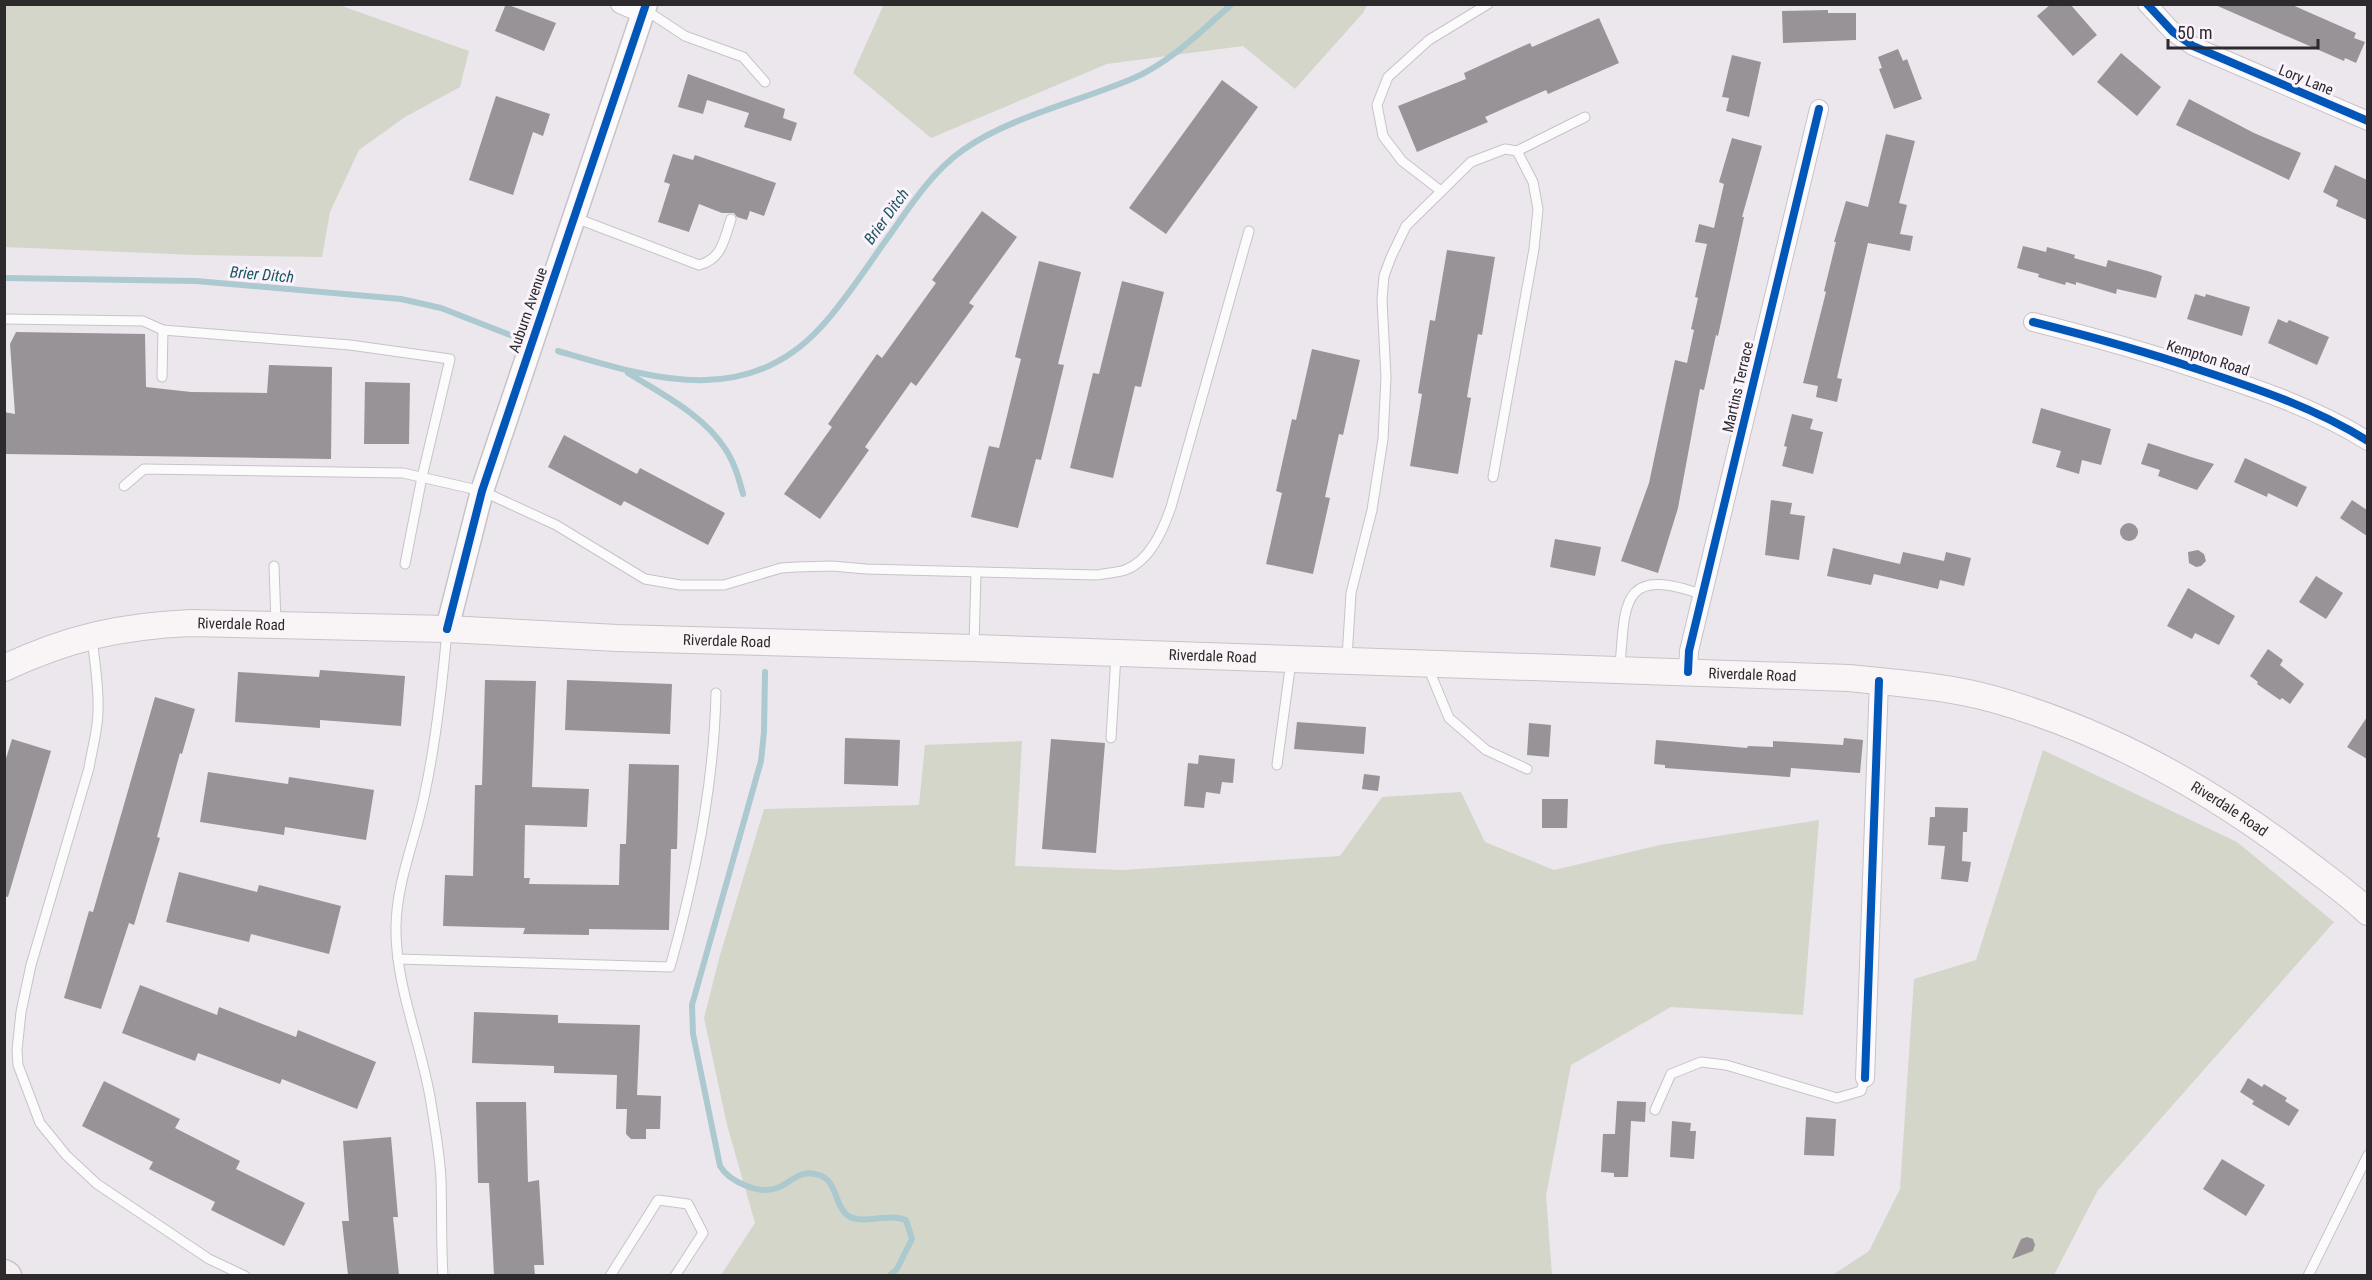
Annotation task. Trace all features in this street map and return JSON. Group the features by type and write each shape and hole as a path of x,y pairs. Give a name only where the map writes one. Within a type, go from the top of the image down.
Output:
{"main road":[{"name":"Riverdale Road","path":"4,668 92,635 153,625 276,625 447,628 617,638 1117,652 1688,672 1849,678 1920,685 1991,699 2085,731 2126,750 2173,774 2240,814 2280,842 2367,912"}],"street":[{"path":"620,4 644,9"},
{"name":"Lory Lane","path":"2147,4 2173,32 2193,46 2367,121"},
{"name":"Auburn Avenue","path":"447,628 482,491 644,9"},
{"name":"Martins Terrace","path":"1688,672 1689,651 1818,109"},
{"name":"Kempton Road","path":"2032,322 2161,356 2255,387 2325,418 2367,441"},
{"path":"1865,1078 1879,681"}],"lane":[{"path":"1441,191 1402,161 1383,136 1377,105 1388,77 1429,40 1488,4"},
{"path":"644,9 685,36 743,57 765,82"},
{"path":"1346,660 1351,593 1372,510 1383,439 1386,377 1382,300 1384,276 1391,257 1406,226 1471,162 1505,149 1517,151 1585,117"},
{"path":"1493,477 1534,249 1538,208 1533,182 1517,151"},
{"path":"573,218 699,265 710,262 720,253 731,219"},
{"path":"124,486 144,470 403,473 482,491 556,525 645,579 680,585 724,585 781,568 805,566 976,573 1097,574 1126,570 1138,562 1155,543 1171,507 1249,231"},
{"path":"4,319 143,321 163,330 350,345 450,359 422,477 405,564"},
{"path":"162,377 163,330"},
{"path":"274,566 276,625"},
{"path":"974,648 976,573"},
{"path":"1620,670 1625,610 1636,589 1642,585 1658,584 1682,587 1703,595"},
{"path":"442,1275 441,1179 431,1102 398,959 396,923 406,861 424,800 432,754 447,628"},
{"path":"92,635 99,694 97,725 89,768 31,965 21,1012 17,1050 18,1065 40,1123 66,1155 97,1184 209,1259 245,1275"},
{"path":"1111,738 1117,652"},
{"path":"1277,765 1292,658"},
{"path":"1430,663 1432,677 1449,718 1486,750 1527,769"},
{"path":"398,959 670,967 682,924 709,783 715,741 716,693"},
{"path":"1655,1110 1671,1074 1701,1062 1726,1065 1837,1098 1861,1091 1865,1078"},
{"path":"2308,1275 2367,1155"},
{"path":"610,1275 658,1200 688,1204 703,1233 675,1275"}],"shaded area":[{"path":"5,4 339,5 469,51 460,87 405,117 359,150 330,212 322,257 196,255 5,247"},
{"path":"884,4 1367,5 1363,13 1295,89 1243,46 1107,64 931,138 853,73"},
{"path":"1022,741 1015,866 1122,870 1340,856 1382,797 1461,792 1485,842 1554,870 1660,845 1819,820 1803,1015 1671,1007 1571,1065 1546,1196 1552,1275 721,1275 755,1223 727,1125 704,1018 720,955 764,809 919,805 925,745"},
{"path":"2043,750 2237,842 2334,922 2098,1190 2054,1275 1831,1276 1869,1251 1900,1189 1914,979 1976,960"}],"building":[{"path":"506,4 556,23 544,51 495,31"},
{"path":"2051,4 2070,4 2097,35 2073,56 2037,16"},
{"path":"2213,4 2290,4 2356,33 2354,38 2365,42 2356,63 2345,58 2344,61"},
{"path":"1828,10 1828,13 1856,13 1856,40 1783,43 1782,11"},
{"path":"1599,18 1619,63 1548,94 1546,90 1485,117 1488,122 1417,152 1398,106 1466,79 1464,73 1530,43 1532,47"},
{"path":"1898,49 1903,61 1907,59 1922,99 1894,109 1879,69 1882,68 1878,57"},
{"path":"2121,53 2161,87 2137,116 2097,82"},
{"path":"1732,55 1761,62 1749,117 1726,111 1729,98 1722,97"},
{"path":"688,74 785,109 783,118 797,123 791,141 744,127 749,113 707,100 703,114 678,107"},
{"path":"1222,80 1258,107 1166,234 1129,208"},
{"path":"496,96 550,114 543,136 533,132 513,195 469,180"},
{"path":"2189,99 2254,133 2301,153 2289,180 2176,125"},
{"path":"1886,134 1915,141 1899,203 1907,205 1900,234 1913,236 1910,251 1868,243 1837,378 1842,379 1837,402 1816,397 1818,386 1803,383 1826,292 1824,291 1836,242 1834,242 1846,201 1868,207"},
{"path":"1732,138 1762,146 1742,217 1744,217 1718,336 1716,335 1704,390 1700,389 1678,508 1658,573 1621,561 1649,483 1675,360 1687,363 1698,298 1695,297 1707,244 1695,242 1699,224 1714,228 1724,184 1719,182"},
{"path":"673,154 693,160 695,155 776,183 764,216 750,211 747,220 737,217 734,213 722,213 699,204 689,232 658,222 670,184 664,182"},
{"path":"2335,165 2367,180 2367,220 2336,206 2338,200 2323,192"},
{"path":"982,211 1017,237 969,303 974,306 916,386 911,382 865,447 869,450 820,519 784,494 832,427 828,424 877,354 882,358 936,283 932,280"},
{"path":"2023,246 2046,252 2047,247 2106,267 2108,260 2162,276 2156,298 2117,289 2116,294 2076,282 2076,285 2066,282 2065,285 2038,277 2039,274 2017,268"},
{"path":"1447,250 1495,257 1482,335 1478,334 1467,397 1471,398 1458,474 1410,466 1422,394 1418,393 1430,320 1435,321"},
{"path":"1039,261 1081,272 1058,364 1064,365 1041,460 1036,459 1018,528 971,517 989,446 999,448 1021,359 1015,357"},
{"path":"1122,281 1164,292 1141,387 1135,386 1113,478 1070,468 1093,373 1099,374"},
{"path":"2195,294 2205,297 2206,294 2250,307 2242,336 2187,319"},
{"path":"2278,319 2287,323 2289,320 2329,337 2317,365 2268,343"},
{"path":"16,332 145,334 146,387 191,392 267,393 269,365 332,367 331,459 6,454 4,412 15,414 10,344"},
{"path":"1312,349 1360,360 1343,435 1339,434 1325,497 1330,498 1313,574 1266,564 1282,493 1276,491 1292,419 1296,420"},
{"path":"365,382 410,383 409,444 364,444"},
{"path":"2041,408 2111,429 2101,465 2082,460 2079,474 2056,467 2061,451 2032,443"},
{"path":"1792,414 1813,419 1810,429 1823,432 1813,474 1782,466 1787,447 1784,446"},
{"path":"564,435 637,474 640,468 725,513 708,545 624,501 621,506 548,467"},
{"path":"2148,443 2214,464 2197,490 2158,476 2160,470 2141,464"},
{"path":"2245,458 2307,487 2297,507 2268,493 2267,497 2234,482"},
{"path":"1771,500 1792,503 1790,514 1805,516 1799,560 1765,555"},
{"path":"2352,500 2367,510 2367,536 2340,518"},
{"path":"2129,523 2135,526 2138,532 2135,538 2129,541 2123,538 2120,532 2123,526"},
{"path":"1555,539 1601,547 1595,576 1550,567"},
{"path":"1833,548 1900,564 1903,552 1944,561 1946,552 1971,558 1964,586 1940,580 1938,589 1874,574 1871,585 1827,576"},
{"path":"2198,550 2204,554 2206,561 2196,567 2189,563 2188,552"},
{"path":"2316,576 2343,593 2326,619 2299,602"},
{"path":"2188,588 2235,616 2219,645 2195,633 2192,639 2167,626"},
{"path":"2268,649 2283,660 2280,665 2304,684 2290,704 2257,684 2258,682 2250,676"},
{"path":"320,670 405,676 401,726 320,720 320,728 235,722 238,672 319,677"},
{"path":"485,680 536,681 532,787 589,789 587,827 525,825 524,878 530,878 529,884 619,885 620,844 626,844 629,764 679,765 677,849 671,849 669,930 589,929 589,935 523,934 525,928 443,926 445,875 473,876 475,785 482,785"},
{"path":"567,680 672,684 670,734 565,730"},
{"path":"155,697 195,709 182,754 180,753 157,837 160,838 134,925 129,923 101,1009 64,998 89,911 93,912"},
{"path":"2367,717 2367,759 2347,747"},
{"path":"1297,722 1366,727 1364,754 1294,749"},
{"path":"1529,723 1551,725 1549,757 1527,755"},
{"path":"845,738 900,740 898,786 844,784"},
{"path":"1844,738 1863,740 1860,773 1791,768 1790,777 1665,768 1665,765 1654,764 1656,740 1747,748 1748,746 1773,747 1773,741 1843,745"},
{"path":"12,739 51,751 8,897 4,896 4,765"},
{"path":"1051,739 1105,743 1096,853 1042,849"},
{"path":"1199,755 1235,759 1233,783 1222,782 1220,794 1206,792 1204,808 1184,806 1188,763 1198,764"},
{"path":"208,772 288,784 289,777 374,790 366,840 285,827 284,835 200,822"},
{"path":"1364,774 1380,776 1378,791 1362,789"},
{"path":"1542,799 1568,799 1567,828 1542,828"},
{"path":"1935,807 1968,808 1967,832 1963,832 1962,861 1971,862 1968,882 1941,879 1945,846 1928,845 1930,817 1935,817"},
{"path":"179,872 257,892 259,885 341,906 329,954 251,934 249,942 166,922"},
{"path":"140,985 217,1015 219,1007 296,1037 298,1030 376,1062 357,1109 282,1079 280,1084 198,1053 195,1061 122,1033"},
{"path":"474,1012 558,1015 558,1023 640,1025 637,1095 661,1096 660,1129 646,1129 646,1139 631,1139 626,1134 627,1109 616,1109 617,1075 554,1073 554,1066 472,1063"},
{"path":"2248,1078 2262,1087 2264,1084 2287,1098 2285,1101 2299,1110 2289,1126 2252,1104 2254,1101 2240,1092"},
{"path":"104,1081 180,1119 175,1128 240,1161 236,1169 305,1203 284,1246 211,1210 215,1202 149,1169 153,1162 82,1126"},
{"path":"1617,1101 1646,1102 1645,1122 1631,1121 1628,1177 1614,1177 1614,1173 1601,1172 1603,1134 1615,1134"},
{"path":"476,1102 526,1102 528,1182 539,1180 544,1265 534,1265 535,1275 494,1275 489,1183 478,1183"},
{"path":"1806,1117 1836,1119 1834,1156 1804,1155"},
{"path":"1672,1121 1691,1123 1690,1131 1696,1131 1694,1159 1670,1157"},
{"path":"391,1137 398,1217 393,1217 399,1275 348,1275 342,1221 349,1221 343,1141"},
{"path":"2222,1159 2265,1185 2246,1216 2203,1189"},
{"path":"2027,1237 2033,1239 2035,1245 2033,1251 2012,1259 2021,1239"}],"waterway":[{"name":"Brier Ditch","path":"558,351 662,377 696,380 729,378 761,370 792,353 821,327 920,193 940,170 963,150 981,138 1023,119 1148,71 1186,45 1232,4"},
{"name":"Brier Ditch","path":"4,278 196,281 401,299 441,308 510,335"},
{"path":"628,373 682,406 706,426 729,455 743,494"},
{"path":"765,672 761,761 692,1005 693,1034 720,1166 730,1177 761,1190 777,1188 806,1173 819,1175 830,1182 847,1215 860,1219 891,1217 906,1220 912,1239 897,1269 889,1276"}],"cycle path":[{"path":"447,629 482,491 646,4"},
{"path":"2147,4 2173,32 2193,46 2368,121"},
{"path":"1688,672 1689,651 1819,109"},
{"path":"2033,322 2137,350 2243,384 2307,409 2368,441"},
{"path":"1865,1078 1879,681"}]}
